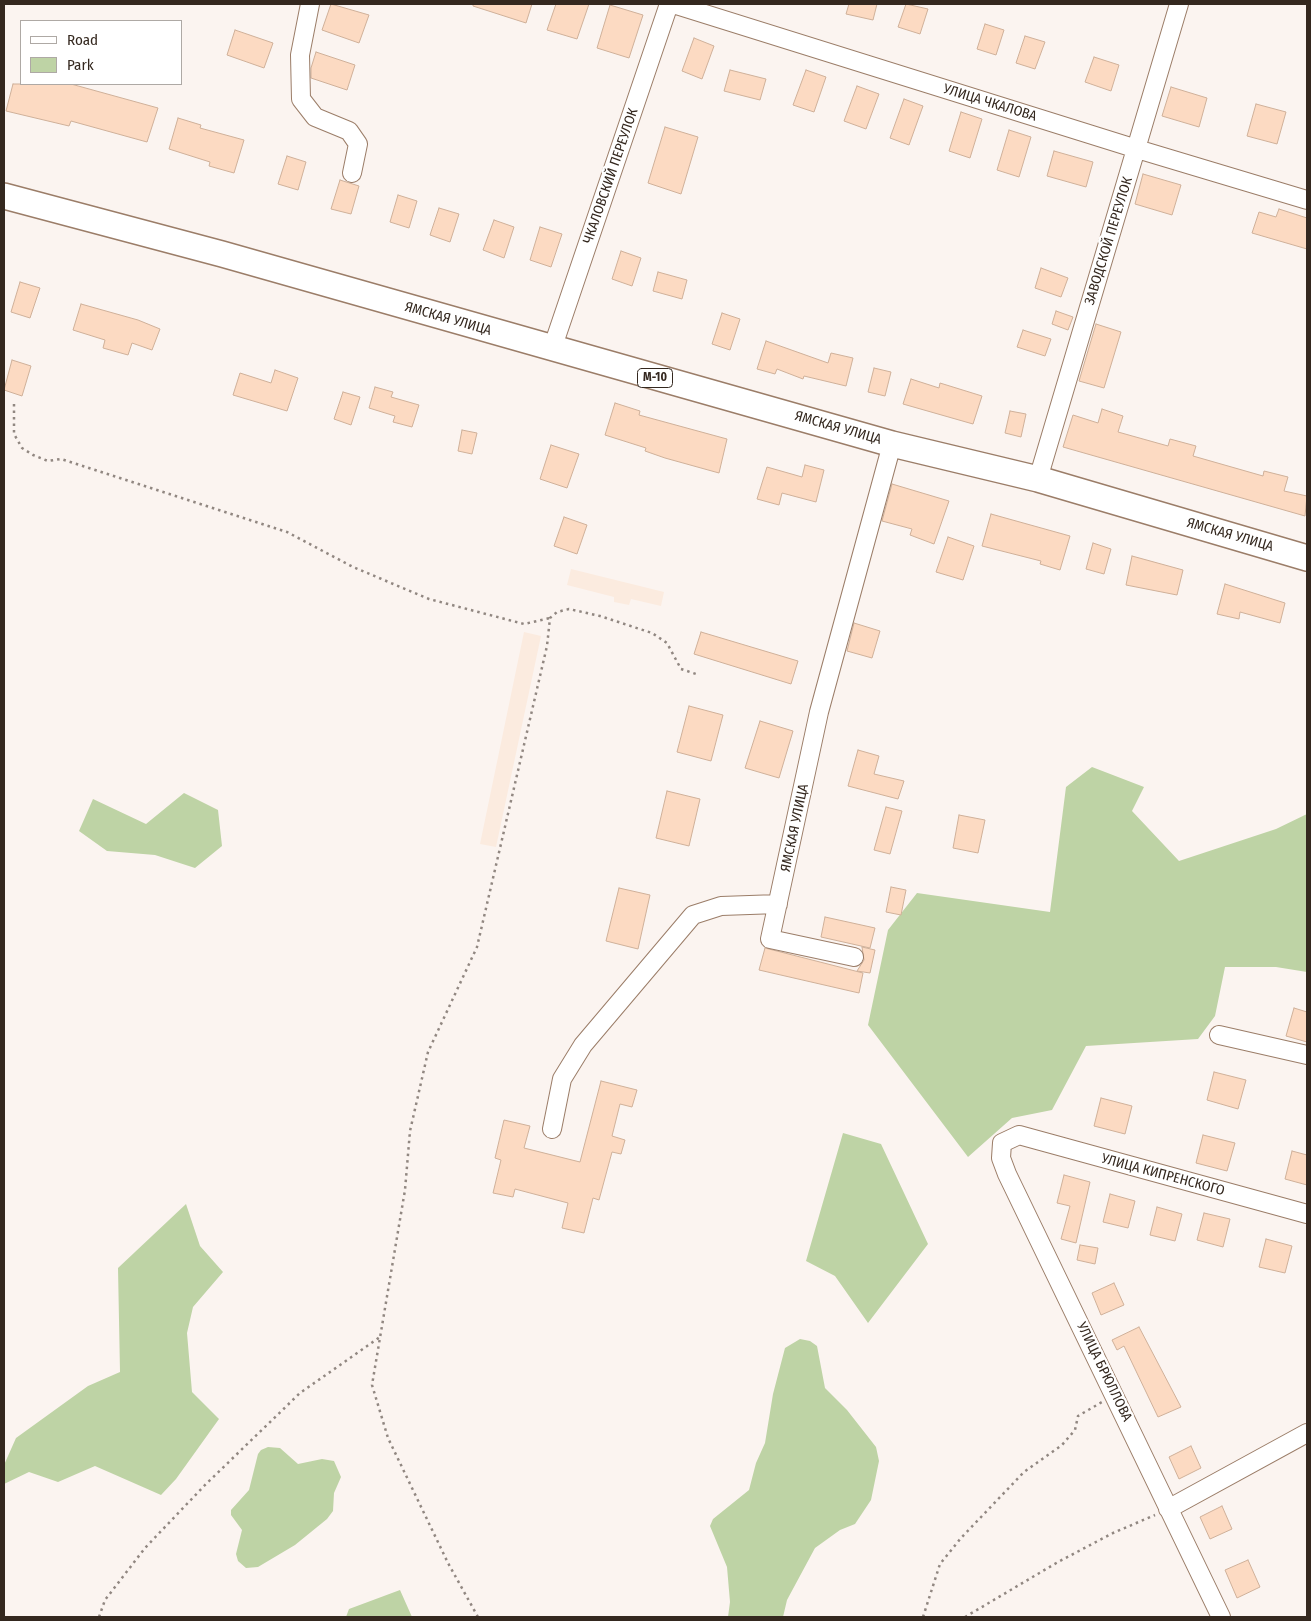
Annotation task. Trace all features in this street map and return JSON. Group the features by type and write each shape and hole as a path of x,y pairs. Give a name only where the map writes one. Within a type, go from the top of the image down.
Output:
{"highway":[{"name":"ЯМСКАЯ УЛИЦА","path":"4,196 222,254 892,444 1038,478 1307,558"}],"street":[{"path":"310,4 300,55 299,87 301,99 315,117 349,131 358,144 352,173"},
{"name":"ЧКАЛОВСКИЙ ПЕРЕУЛОК","path":"552,349 669,4"},
{"name":"УЛИЦА ЧКАЛОВА","path":"673,4 1307,200"},
{"name":"ЗАВОДСКОЙ ПЕРЕУЛОК","path":"1038,478 1137,149 1178,4"},
{"name":"ЯМСКАЯ УЛИЦА","path":"854,957 770,939 819,712 892,444"},
{"path":"552,1128 562,1079 583,1045 693,915 721,906 779,898"},
{"path":"1219,1035 1307,1055"},
{"name":"УЛИЦА КИПРЕНСКОГО","path":"1019,1135 1307,1214"},
{"name":"УЛИЦА БРЮЛЛОВА","path":"1019,1135 1002,1143 1001,1158 1006,1174 1115,1394 1168,1509 1221,1617"},
{"path":"1168,1509 1307,1433"}],"path":[{"path":"14,404 14,434 22,448 48,461 61,460 286,532 354,567 428,599 524,624 550,618 557,612 569,609 600,616 652,633 667,643 681,669 696,674"},
{"path":"478,1617 448,1563 388,1438 372,1385 405,1190 410,1131 428,1052 477,948 547,646 550,618"},
{"path":"99,1617 105,1600 145,1548 205,1485 300,1392 380,1337"},
{"path":"923,1617 940,1564 961,1538 1024,1472 1062,1444 1075,1430 1078,1416 1115,1394"},
{"path":"965,1617 1058,1562 1113,1533 1168,1509"}],"shaded area":[{"path":"571,569 664,592 661,606 631,599 629,605 614,602 614,597 567,585"},
{"path":"524,632 541,636 496,847 480,844"}],"green space":[{"path":"1092,767 1144,787 1132,811 1179,861 1276,829 1307,814 1307,972 1276,967 1225,967 1215,1016 1198,1039 1086,1046 1052,1110 1012,1118 968,1157 868,1025 888,930 917,893 1050,912 1066,787"},
{"path":"184,793 218,810 222,846 195,868 155,855 107,851 79,831 93,799 146,824"},
{"path":"843,1133 881,1144 928,1244 868,1323 835,1276 806,1261"},
{"path":"186,1204 200,1246 223,1272 193,1307 187,1333 192,1392 219,1419 176,1479 161,1495 95,1466 58,1482 29,1472 4,1484 4,1465 16,1438 88,1386 120,1372 118,1268"},
{"path":"800,1339 810,1341 817,1346 825,1388 847,1410 876,1447 879,1461 871,1500 855,1524 840,1530 815,1548 787,1600 783,1617 728,1617 730,1602 727,1567 710,1526 713,1519 749,1490 756,1463 765,1443 773,1394 785,1348"},
{"path":"268,1447 280,1448 298,1464 322,1459 334,1461 341,1477 334,1493 333,1511 327,1519 295,1545 258,1567 246,1568 238,1561 236,1554 242,1530 231,1515 231,1510 249,1490 258,1454 261,1450"},
{"path":"400,1590 412,1617 346,1617 349,1609"}],"building":[{"path":"331,4 369,15 359,43 322,30"},
{"path":"473,4 532,4 526,23 473,6"},
{"path":"556,4 589,4 577,39 547,30"},
{"path":"849,4 877,4 873,20 846,14"},
{"path":"906,4 928,9 920,34 898,27"},
{"path":"610,5 643,15 629,58 597,48"},
{"path":"985,24 1004,30 996,55 977,49"},
{"path":"235,30 273,43 264,68 227,55"},
{"path":"1025,36 1045,42 1035,69 1016,63"},
{"path":"694,38 714,46 702,79 682,71"},
{"path":"316,52 355,65 347,90 311,78 311,68"},
{"path":"1094,57 1119,65 1111,91 1085,82"},
{"path":"730,70 766,79 760,100 724,91"},
{"path":"806,70 826,77 814,112 793,105"},
{"path":"13,84 75,85 158,108 147,142 71,121 69,126 6,111"},
{"path":"857,86 879,94 866,129 844,121"},
{"path":"1171,87 1207,98 1199,127 1162,116"},
{"path":"904,99 923,106 909,145 890,138"},
{"path":"1256,104 1286,112 1277,144 1247,136"},
{"path":"961,112 982,119 970,158 949,151"},
{"path":"178,118 201,125 200,128 244,140 234,173 209,166 210,162 169,149"},
{"path":"665,127 698,137 681,194 648,183"},
{"path":"1009,130 1031,137 1019,177 997,170"},
{"path":"1054,151 1093,162 1086,187 1047,176"},
{"path":"287,156 306,162 298,190 278,184"},
{"path":"1143,174 1181,185 1172,215 1135,204"},
{"path":"340,180 359,186 351,214 331,209"},
{"path":"398,195 417,201 409,228 390,222"},
{"path":"439,208 459,214 450,242 430,235"},
{"path":"1279,209 1307,218 1307,249 1252,233 1259,212 1276,217"},
{"path":"494,220 514,227 504,258 483,250"},
{"path":"540,227 562,234 551,267 530,260"},
{"path":"621,251 641,258 632,286 612,279"},
{"path":"1041,268 1068,278 1061,297 1035,288"},
{"path":"658,272 687,280 682,299 653,291"},
{"path":"20,282 40,288 30,318 11,312"},
{"path":"81,304 138,320 160,329 152,350 132,343 128,355 103,348 105,340 73,330"},
{"path":"1056,311 1073,317 1068,330 1052,324"},
{"path":"722,313 740,319 730,350 712,344"},
{"path":"1096,324 1121,332 1104,388 1079,381"},
{"path":"1023,330 1051,339 1045,356 1017,347"},
{"path":"766,341 828,363 831,353 853,358 846,386 804,376 803,379 777,369 775,374 757,369"},
{"path":"12,360 31,366 22,396 4,390"},
{"path":"874,368 891,372 885,396 868,392"},
{"path":"275,370 298,378 287,411 233,395 240,373 271,383"},
{"path":"911,379 939,388 940,383 982,396 973,424 903,404"},
{"path":"375,387 393,392 391,397 419,405 412,427 393,422 395,416 369,408"},
{"path":"343,392 360,397 351,425 334,419"},
{"path":"615,403 640,411 639,415 727,439 719,473 665,458 645,451 646,448 605,435"},
{"path":"1102,409 1123,416 1118,432 1168,446 1170,439 1196,446 1193,456 1263,476 1264,471 1288,477 1284,491 1307,496 1305,516 1063,447 1073,415 1098,423"},
{"path":"1010,411 1026,414 1021,437 1005,433"},
{"path":"462,430 477,433 472,454 458,451"},
{"path":"551,445 579,454 567,488 540,479"},
{"path":"805,465 824,470 816,502 782,493 779,505 757,499 767,467 802,477"},
{"path":"892,484 949,501 934,544 910,535 912,529 882,521"},
{"path":"991,514 1070,536 1060,570 1040,564 1041,561 982,546"},
{"path":"564,517 587,525 577,554 554,546"},
{"path":"948,537 974,546 963,580 936,572"},
{"path":"1093,543 1111,549 1104,574 1086,569"},
{"path":"1132,556 1183,570 1177,595 1126,585"},
{"path":"1225,584 1285,603 1280,623 1240,612 1239,619 1217,614"},
{"path":"854,623 880,631 872,658 847,651"},
{"path":"701,632 798,661 791,684 694,654"},
{"path":"689,706 723,715 711,761 677,752"},
{"path":"760,721 793,731 779,778 745,768"},
{"path":"858,750 879,756 874,774 904,781 898,799 848,786"},
{"path":"667,791 700,799 689,846 656,838"},
{"path":"886,807 902,811 890,854 874,850"},
{"path":"959,815 985,820 978,853 953,848"},
{"path":"891,887 906,890 901,915 886,912"},
{"path":"619,888 650,895 638,949 606,941"},
{"path":"825,917 875,928 870,948 821,937"},
{"path":"862,947 875,950 870,973 857,971 864,960"},
{"path":"765,948 863,973 859,993 759,970"},
{"path":"1294,1008 1307,1012 1307,1042 1286,1036"},
{"path":"1214,1072 1246,1080 1238,1109 1207,1100"},
{"path":"601,1081 637,1090 632,1107 620,1104 612,1136 625,1140 621,1154 612,1152 599,1200 593,1198 584,1233 562,1228 568,1203 515,1189 513,1197 493,1193 501,1160 495,1158 504,1120 530,1126 524,1148 580,1162"},
{"path":"1101,1098 1132,1106 1125,1134 1094,1126"},
{"path":"1203,1135 1235,1143 1227,1171 1196,1163"},
{"path":"1292,1151 1307,1155 1307,1185 1285,1179"},
{"path":"1064,1175 1090,1182 1076,1243 1061,1239 1070,1206 1057,1203"},
{"path":"1110,1194 1135,1201 1128,1228 1103,1222"},
{"path":"1157,1207 1182,1214 1175,1241 1150,1235"},
{"path":"1204,1213 1230,1219 1223,1247 1197,1240"},
{"path":"1266,1239 1292,1246 1285,1273 1259,1267"},
{"path":"1080,1245 1098,1248 1095,1264 1077,1260"},
{"path":"1114,1283 1124,1305 1101,1315 1092,1293"},
{"path":"1139,1327 1181,1407 1158,1417 1124,1346 1117,1350 1112,1340"},
{"path":"1191,1446 1201,1468 1179,1479 1169,1457"},
{"path":"1222,1506 1232,1529 1210,1539 1200,1517"},
{"path":"1248,1560 1260,1587 1237,1598 1225,1570"}]}
